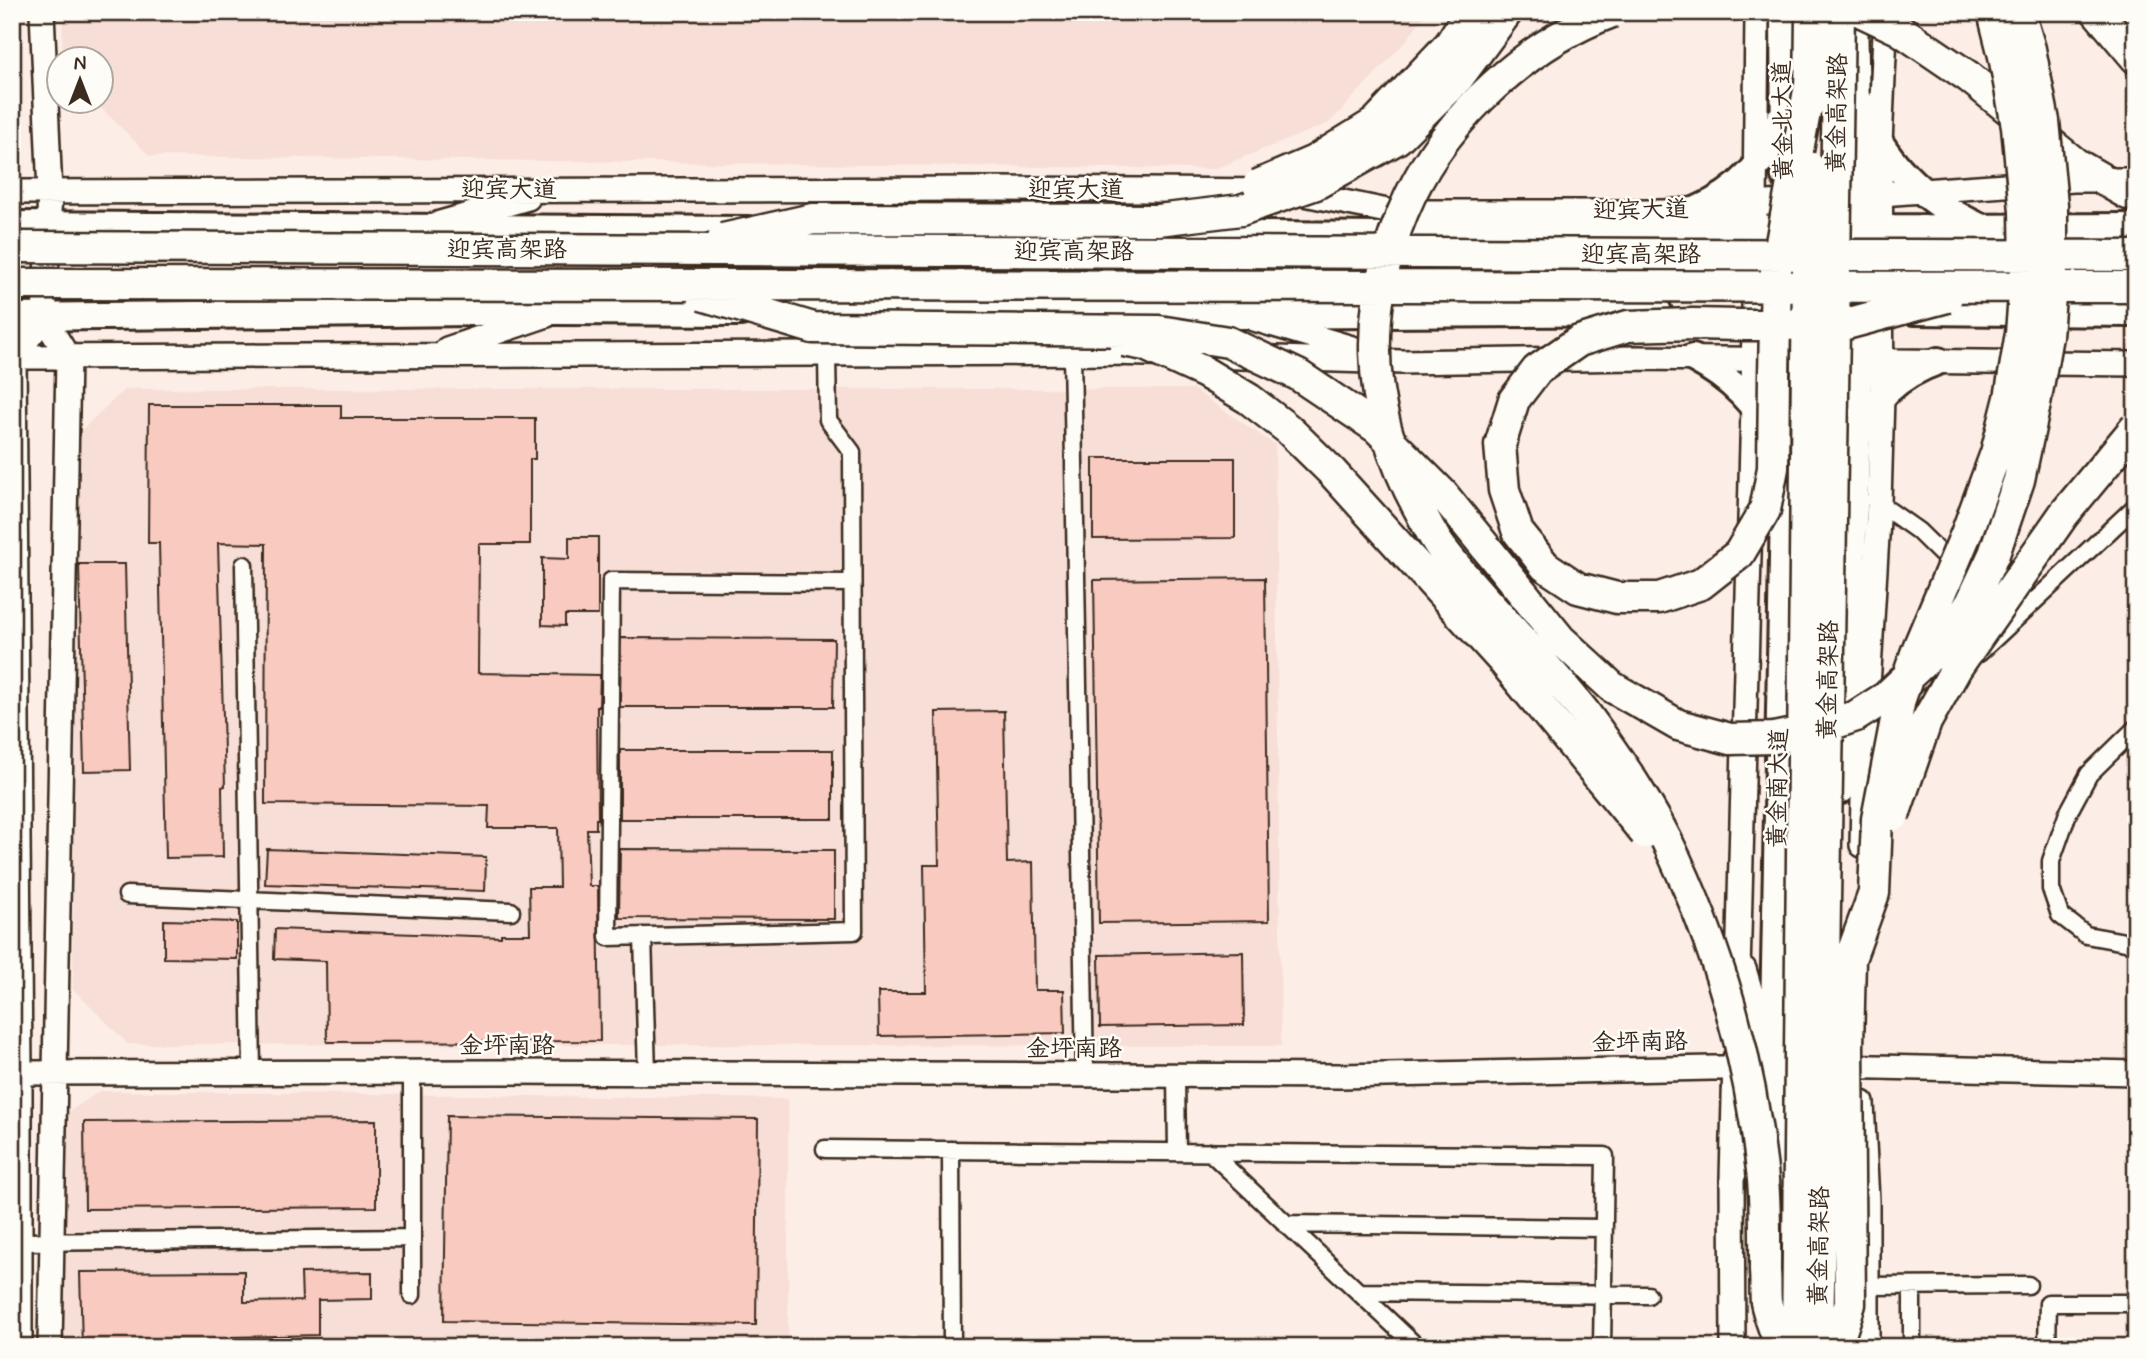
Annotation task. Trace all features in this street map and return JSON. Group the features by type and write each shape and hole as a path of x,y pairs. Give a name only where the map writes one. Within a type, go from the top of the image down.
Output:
{"highway":[{"path":"1158,220 1262,184 1314,161 1375,123 1450,44 1470,12"},
{"path":"668,250 813,219 1158,220 1241,210 1316,184 1397,139 1458,78 1507,12"},
{"path":"1612,12 1551,43 1497,82 1455,126 1417,183 1396,228 1382,273 1375,329 1377,385 1384,422 1402,479 1440,547 1583,711 1636,788 1674,855 1703,924 1745,1057 1753,1097 1763,1176 1766,1301 1778,1347"},
{"name":"黄金高架路","path":"1797,1347 1797,89 1811,12"},
{"name":"黄金高架路","path":"1818,1347 1839,12"},
{"path":"1862,12 1900,30 1969,77 2076,164 2136,196"},
{"path":"1874,893 1877,820 1900,699 1996,453 2010,398 2021,333 2026,271 2025,211 2017,126 1993,12"},
{"path":"1070,342 1159,331 1228,342 1298,375 1377,428 1441,492 1560,639 1612,687 1678,725 1730,739 1774,738 1818,729 1856,716 1886,697 1947,640 1971,603 1994,554 2019,480 2047,336 2052,269 2052,205 2044,121 2030,49 2019,12"},
{"path":"2097,12 2136,58"},
{"path":"1797,89 1776,270 1775,323 1775,337 1774,376 1773,468 1765,510 1740,554 1701,584 1659,598 1617,598 1578,588 1545,566 1518,532 1504,490 1500,445 1514,400 1537,370 1579,341 1628,326 1692,324 1739,325 1753,325 1766,325 1779,325 1793,324 1846,324 1986,287"},
{"name":"迎宾高架路","path":"12,247 2136,256"},
{"name":"迎宾高架路","path":"12,284 2136,287"},
{"path":"668,285 813,328 1145,345 1227,385 1288,429 1341,482 1513,672 1642,828 1703,924"},
{"path":"1837,1347 1850,1304 1850,959 1874,893 1899,796 1926,722 1958,667 2064,514 2136,427"}],"main road":[{"name":"黄金北大道","path":"1784,12 1797,89 1785,202 1785,229"},
{"path":"1837,1347 1848,1066 1841,771 1856,440 1870,360 1871,311 1869,195 1854,86 1854,12"},
{"path":"1854,86 1870,126 1892,161 1920,190 1942,207 1982,229"},
{"path":"1697,210 1726,196 1755,168 1771,144 1797,89"},
{"name":"迎宾大道","path":"12,225 1385,236 1755,217 1785,229 2136,227"},
{"name":"黄金南大道","path":"1778,1347 1773,1067 1788,311 1785,229"},
{"path":"12,317 556,312 1237,315 1754,311 2136,313"},
{"path":"1693,358 1727,378 1753,404 1768,424 1784,463"},
{"path":"1856,440 1870,411 1882,396 1906,375 1938,361"}],"street":[{"path":"20,1347 13,357 44,318 50,193 42,12"},
{"path":"1733,1347 1732,1179 1754,359 1757,12"},
{"path":"1869,195 1880,145 1886,12"},
{"name":"迎宾大道","path":"12,191 1290,191 1392,212 1697,210 1755,217 1785,202 2074,180 2136,180"},
{"path":"426,227 555,190"},
{"path":"427,356 556,312"},
{"path":"1237,315 1402,362"},
{"path":"44,318 68,357 50,1347"},
{"path":"1070,342 1085,1075"},
{"path":"13,357 827,354 1070,342 1402,362 1693,358 2136,365"},
{"path":"827,354 828,419 852,452 855,931 608,937 611,581 852,583"},
{"path":"1867,1347 1867,1201 1848,1066 1859,959 1864,752 1880,503 1882,396 1870,360"},
{"path":"1855,486 1918,531 2012,624"},
{"path":"1841,771 2012,624 2136,506"},
{"path":"244,565 252,1072"},
{"path":"2136,729 2089,774 2068,813 2051,861 2051,889 2060,915 2086,935 2136,944"},
{"path":"127,895 512,911"},
{"path":"643,936 647,1073"},
{"path":"1732,1179 1773,1067 1738,951"},
{"name":"金坪南路","path":"16,1073 1341,1076 1848,1066 2136,1073"},
{"path":"412,1072 412,1295"},
{"path":"1176,1076 1177,1152"},
{"path":"825,1149 1605,1156 1602,1347"},
{"path":"951,1150 952,1347"},
{"path":"1210,1152 1417,1347"},
{"path":"1285,1224 1604,1228"},
{"path":"20,1242 412,1238"},
{"path":"1839,1288 2028,1285"},
{"path":"1912,1286 1912,1347"},
{"path":"1359,1293 1648,1295"},
{"path":"2048,1347 2048,1303 2136,1303"}],"shaded area":[{"path":"63,12 1426,12 1406,41 1329,123 1214,169 150,156 109,116 116,116 116,46 62,46"},
{"path":"125,389 1193,389 1275,445 1281,1046 128,1044 73,989 73,438"},
{"path":"100,1091 788,1099 788,1347 57,1347 61,1117"}],"building":[{"path":"149,405 341,405 341,418 535,418 535,459 530,459 530,544 479,544 478,673 600,675 597,707 598,819 596,829 587,829 589,886 598,886 600,1041 327,1042 326,961 274,959 275,929 501,937 501,934 530,934 529,887 559,887 558,828 488,828 489,806 265,804 266,544 218,543 225,786 222,787 223,857 166,858 159,543 148,543"},
{"path":"1093,458 1235,458 1235,538 1093,539"},
{"path":"569,537 598,537 598,615 565,615 565,626 542,625 542,558 569,559"},
{"path":"79,564 125,564 130,770 84,771"},
{"path":"1265,578 1269,921 1099,923 1094,580"},
{"path":"621,638 834,639 833,707 620,707"},
{"path":"1004,711 1007,863 1033,862 1035,990 1064,990 1065,1033 879,1036 878,992 926,992 924,865 939,865 936,712"},
{"path":"620,750 833,750 833,819 620,819"},
{"path":"267,849 486,857 485,891 265,884"},
{"path":"620,849 834,850 834,919 619,918"},
{"path":"164,920 237,922 237,959 164,958"},
{"path":"1243,952 1244,1025 1100,1027 1099,955"},
{"path":"447,1116 758,1119 756,1325 444,1321"},
{"path":"376,1120 376,1207 85,1209 84,1122"},
{"path":"244,1271 244,1302 302,1301 301,1273 372,1272 372,1299 318,1300 318,1335 232,1337 232,1347 82,1347 80,1272"}]}
